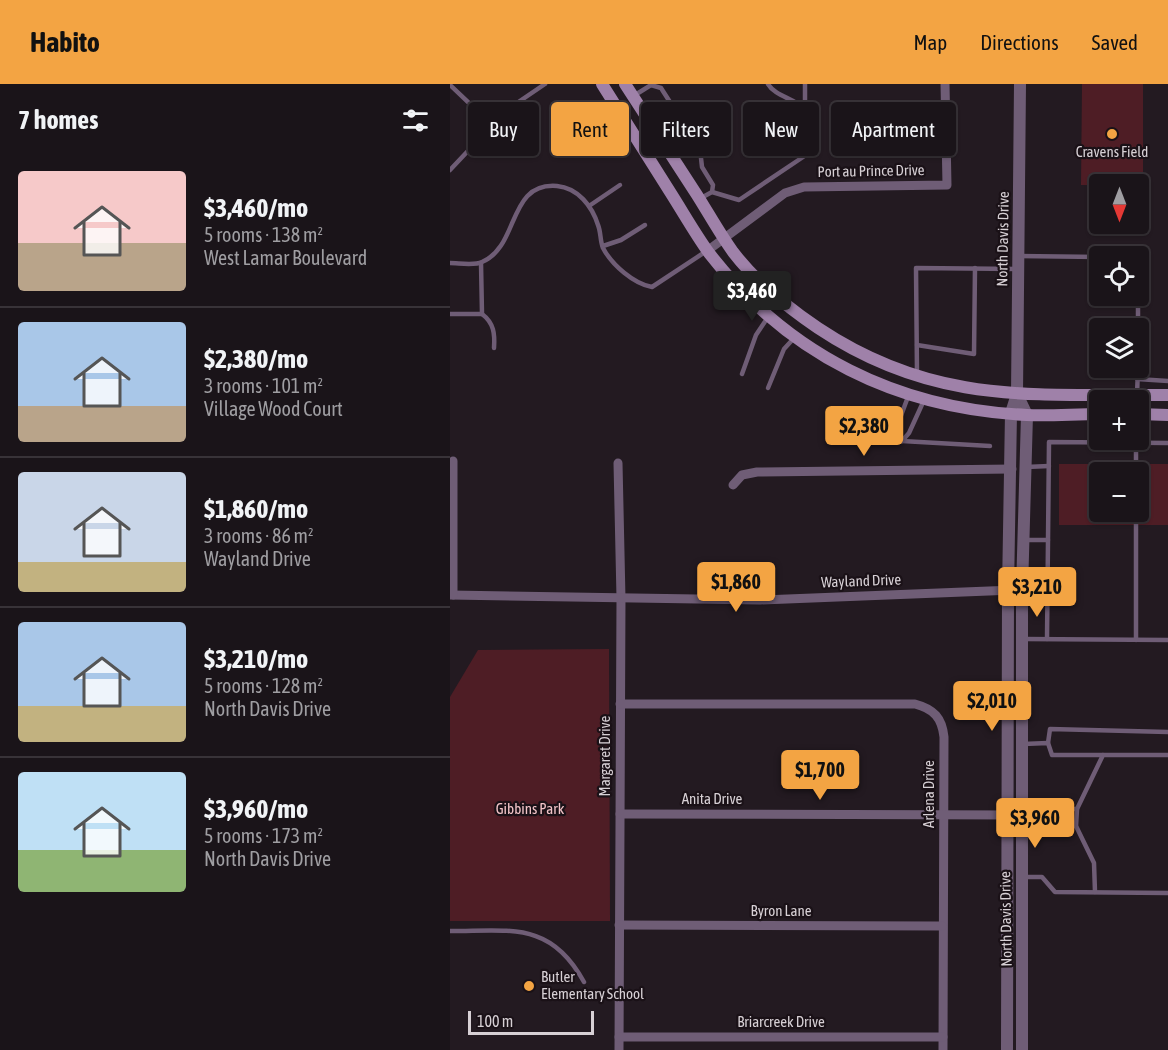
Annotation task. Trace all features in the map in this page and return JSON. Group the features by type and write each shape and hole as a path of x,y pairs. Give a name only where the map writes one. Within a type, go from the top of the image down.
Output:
{"main road":[{"path":"602,84 708,251 742,292 768,317 795,337 840,367 880,385 909,394 970,409 1027,415 1089,414"},
{"path":"625,84 724,239 748,270 795,312 836,340 876,362 917,377 973,390 1017,394 1089,395"},
{"path":"1149,395 1168,395"},
{"path":"1149,414 1168,415"}],"street":[{"name":"Port au Prince Drive","path":"708,251 785,193 804,187 947,185 945,84"},
{"name":"North Davis Drive","path":"1007,1050 1008,590 1012,469 1011,413 1017,394 1020,84"},
{"name":"North Davis Drive","path":"1017,394 1027,415 1022,590 1020,815 1022,1050"},
{"path":"451,595 453,460"},
{"name":"Margaret Drive","path":"618,463 621,598 619,1050"},
{"path":"733,485 742,475 757,472 1012,469"},
{"name":"Wayland Drive","path":"451,595 760,600 1022,590"},
{"name":"Arlena Drive","path":"620,704 915,704 929,708 939,717 943,726 942,1050"},
{"name":"Anita Drive","path":"620,814 1020,815"},
{"name":"Byron Lane","path":"619,925 942,926"},
{"name":"Briarcreek Drive","path":"619,1037 943,1037"}],"lane":[{"path":"518,102 545,84"},
{"path":"768,84 772,92 797,102"},
{"path":"805,84 805,102"},
{"path":"450,85 468,102"},
{"path":"633,97 651,85 661,88 700,150 702,167 713,185 712,192"},
{"path":"450,170 468,151"},
{"path":"699,199 712,192 739,200 805,156"},
{"path":"450,263 481,263 501,247 526,196 540,187 559,186 578,193 598,225 603,246 614,262 640,285 652,287 708,251"},
{"path":"588,206 620,186"},
{"path":"603,246 621,240 645,225"},
{"path":"917,377 916,268 975,268 1051,257 1089,257"},
{"path":"481,263 482,314"},
{"path":"917,345 974,354 975,268"},
{"path":"450,314 482,314 490,320 494,328 494,348"},
{"path":"742,374 756,335 768,317"},
{"path":"768,388 784,349 795,337"},
{"path":"1137,390 1137,379 1168,381"},
{"path":"909,394 895,432 902,441 990,446"},
{"path":"902,441 909,433 925,398"},
{"path":"1047,639 1049,442 1089,442"},
{"path":"1149,442 1168,443"},
{"path":"1026,467 1049,466"},
{"path":"1136,522 1136,640"},
{"path":"1024,540 1048,540"},
{"path":"1022,639 1168,640"},
{"path":"1168,732 1050,729 1048,743 1052,754 1168,755"},
{"path":"1021,744 1048,743"},
{"path":"1095,892 1094,863 1076,826 1077,809 1103,755"},
{"path":"1020,815 1036,809 1077,809"},
{"path":"1020,815 1036,826 1076,826"},
{"path":"1020,876 1042,877 1055,892 1168,893"},
{"path":"450,931 517,931 543,938 562,949 584,982"}],"green space":[{"name":"Cravens Field","path":"1082,84 1143,84 1143,174 1089,174 1089,185 1081,185"},
{"path":"1059,464 1089,464 1089,522 1149,522 1149,464 1168,464 1168,525 1059,525"},
{"name":"Gibbins Park","path":"609,649 610,921 450,921 450,697 478,650"}],"place":[{"name":"Cravens Field","path":"1112,134"},
{"name":"Butler Elementary School","path":"529,986"}]}
